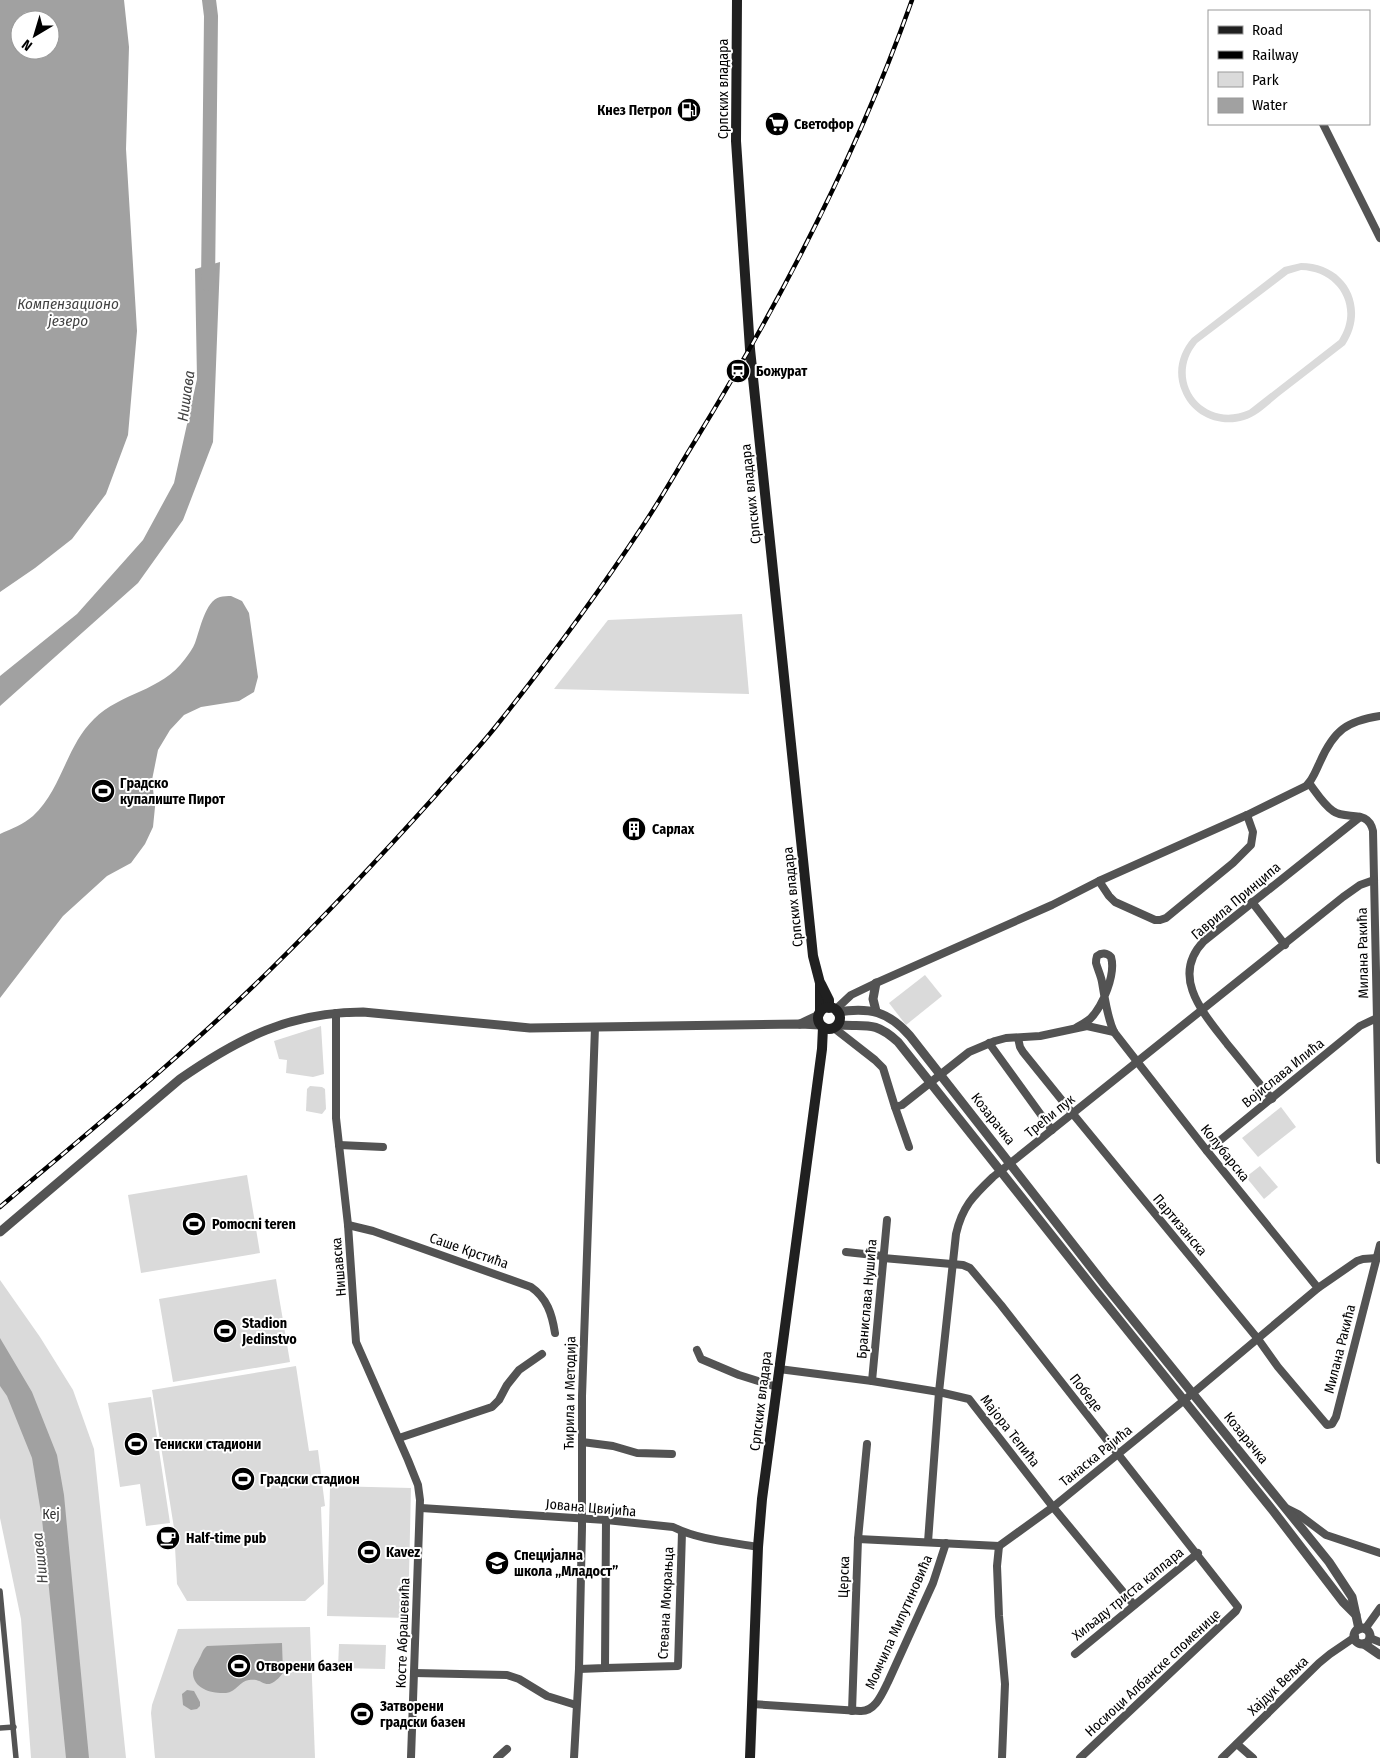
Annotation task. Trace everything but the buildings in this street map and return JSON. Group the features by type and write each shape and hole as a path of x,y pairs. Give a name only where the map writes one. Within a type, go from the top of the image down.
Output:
{"main road":[{"name":"Српских владара","path":"737,0 736,141 750,350 813,956 820,983 829,1000 828,1019 822,1049 776,1387 758,1547 750,1758"}],"street":[{"path":"1324,125 1380,238"},
{"path":"0,1232 168,1089 208,1060 251,1035 303,1018 336,1013 363,1012 530,1028 800,1024 828,1019 852,995 876,983 1052,905 1099,881 1247,815 1309,783 1333,739 1345,726 1358,720 1380,716"},
{"path":"1309,783 1334,813 1360,817"},
{"path":"1099,881 1115,902 1147,918 1160,920 1233,863 1251,845 1253,832 1247,815"},
{"name":"Милана Ракића","path":"1360,817 1372,824 1373,831 1380,1160"},
{"name":"Гаврила Принципа","path":"1272,1099 1202,1011 1190,984 1189,970 1192,957 1204,941 1360,817"},
{"name":"Трећи пук","path":"928,1542 939,1392 956,1234 963,1210 974,1194 1052,1130 1352,890 1374,880"},
{"path":"1252,902 1285,945"},
{"name":"Колубарска","path":"1077,1027 1089,1020 1105,997 1112,968 1110,955 1102,953 1098,956 1096,962 1105,997 1111,1025 1114,1032 1318,1288"},
{"path":"876,983 872,999 876,1012"},
{"name":"Козарачка","path":"828,1019 855,1010 876,1012 888,1016 902,1027 1104,1284 1329,1562 1352,1597 1360,1632"},
{"name":"Нишавска","path":"336,1013 336,1118 348,1225 358,1348 418,1485 420,1508"},
{"name":"Војислава Илића","path":"1207,1150 1360,1026 1377,1018"},
{"path":"828,1019 884,1068 909,1147"},
{"name":"Козарачка","path":"828,1019 872,1026 883,1030 898,1042 1094,1290 1357,1616"},
{"name":"Колубарска","path":"930,1084 968,1052 1006,1038 1040,1036 1086,1026 1114,1032"},
{"name":"Ћирила и Методија","path":"574,1758 579,1669 584,1336 595,1028"},
{"name":"Партизанска","path":"1018,1038 1023,1052 1072,1114 1327,1425"},
{"path":"989,1043 1052,1130"},
{"path":"895,1107 902,1105 930,1084"},
{"path":"339,1145 382,1147"},
{"name":"Бранислава Нушића","path":"872,1381 887,1220"},
{"name":"Саше Крстића","path":"348,1225 373,1231 531,1287 546,1302 555,1333"},
{"name":"Милана Ракића","path":"1327,1425 1332,1424 1336,1417 1380,1244"},
{"name":"Победе","path":"846,1252 963,1265 970,1268 1198,1553 1236,1604"},
{"name":"Танаска Рајића","path":"999,1546 1118,1454 1318,1288 1357,1261 1377,1258"},
{"path":"1094,1290 1104,1284"},
{"path":"697,1350 701,1359 739,1375 776,1387"},
{"path":"399,1438 492,1407 499,1400 507,1385 519,1370 542,1354"},
{"name":"Мајора Тепића","path":"779,1369 939,1392 965,1398 972,1402 1053,1506 1134,1605"},
{"path":"582,1442 613,1446 637,1453 672,1454"},
{"name":"Церска","path":"852,1711 858,1539 866,1444"},
{"name":"Јована Цвијића","path":"420,1508 606,1520 673,1527 682,1532 758,1547"},
{"name":"Косте Абрашевића","path":"411,1758 420,1508"},
{"path":"1284,1508 1298,1514 1326,1535 1380,1553"},
{"path":"579,1669 605,1668 606,1520"},
{"name":"Стевана Мокрањца","path":"605,1668 678,1666 682,1532"},
{"path":"858,1539 999,1546 997,1566 999,1616 1005,1684 1002,1758"},
{"name":"Момчила Милутиновића","path":"752,1704 852,1711 869,1710 881,1695 933,1583 946,1543"},
{"name":"Хиљаду триста каплара","path":"1075,1654 1198,1553"},
{"path":"0,1591 2,1632 16,1758"},
{"name":"Носиоци Албанске споменице","path":"1080,1758 1236,1611 1238,1607 1236,1604"},
{"path":"1380,1608 1360,1632 1357,1641 1380,1642"},
{"path":"1360,1632 1370,1633 1367,1641"},
{"name":"Хајдук Вељка","path":"1222,1758 1320,1663 1360,1632"},
{"path":"1367,1641 1380,1655"},
{"path":"414,1673 507,1675 519,1679 547,1696 576,1705"},
{"path":"0,1728 14,1727"},
{"path":"1236,1744 1253,1758"},
{"path":"497,1758 507,1749"}],"green space":[{"path":"1301,263 1317,265 1330,270 1341,279 1349,290 1354,302 1355,316 1352,331 1345,345 1253,416 1235,422 1216,421 1207,418 1192,407 1182,391 1178,370 1184,350 1192,338 1284,267","holes":["1301,270 1314,272 1326,277 1342,293 1346,304 1347,316 1345,328 1339,340 1249,410 1233,414 1218,413 1205,408 1194,398 1188,386 1186,372 1188,358 1197,343 1288,274"]},
{"path":"742,614 749,694 554,689 608,620"},
{"path":"925,975 942,996 906,1025 889,1003"},
{"path":"321,1026 324,1074 313,1077 286,1073 287,1060 279,1059 274,1041"},
{"path":"310,1086 325,1089 326,1109 322,1114 306,1111 307,1089"},
{"path":"1281,1107 1296,1127 1258,1157 1242,1138"},
{"path":"1260,1166 1278,1187 1264,1199 1246,1177"},
{"name":"Pomocni teren","path":"247,1175 260,1253 141,1273 128,1195"},
{"name":"Stadion Jedinstvo","path":"276,1279 290,1362 173,1382 159,1299"},
{"name":"Кеј","path":"0,1280 40,1337 73,1390 94,1449 126,1758 31,1758 21,1619 0,1518"},
{"name":"Градски стадион","path":"296,1366 309,1451 318,1450 325,1506 321,1507 324,1584 305,1601 187,1601 177,1584 174,1528 152,1390"},
{"name":"Тениски стадиони","path":"151,1397 170,1523 146,1526 140,1484 120,1487 108,1403"},
{"name":"Kavez","path":"330,1486 411,1488 408,1618 327,1616"},
{"path":"310,1627 315,1758 155,1758 152,1705 178,1629"},
{"path":"339,1644 386,1645 385,1669 338,1668"}],"water":[{"name":"Компензационо језеро","path":"0,0 124,0 129,47 126,149 137,331 128,435 106,494 72,539 0,592"},
{"path":"220,262 213,442 183,520 138,583 0,706 0,676 77,614 143,540 174,483 197,379 195,269"},
{"name":"Градско купалиште Пирот","path":"231,596 242,601 249,613 258,677 254,692 239,701 201,707 184,715 170,730 158,750 152,780 155,807 153,827 145,844 131,863 107,876 63,916 0,998 0,834 26,821 43,805 58,781 77,742 94,719 116,703 164,679 175,670 193,647 210,604 220,597"},
{"path":"0,1338 32,1392 57,1455 64,1495 89,1758 66,1758 42,1519 32,1458 7,1396 0,1386"},
{"name":"Отворени базен","path":"282,1643 283,1673 272,1683 265,1684 249,1680 229,1692 221,1693 200,1687 196,1683 193,1673 194,1669 207,1646"},
{"path":"187,1690 194,1691 200,1702 200,1706 197,1709 191,1710 183,1705 182,1694"}],"waterway":[{"name":"Нишава","path":"208,284 211,16 209,0"}],"railway":[{"path":"0,1207 104,1120 206,1030 293,947 376,861 475,752 553,652 608,578 649,516 727,388 787,281 842,171 867,115 912,0"}],"place":[{"name":"Кнез Петрол","path":"689,110"},
{"name":"Светофор","path":"777,124"},
{"name":"Божурат","path":"738,371"},
{"name":"Градско купалиште Пирот","path":"103,791"},
{"name":"Сарлах","path":"634,829"},
{"name":"Pomocni teren","path":"194,1224"},
{"name":"Stadion Jedinstvo","path":"225,1331"},
{"name":"Тениски стадиони","path":"136,1444"},
{"name":"Градски стадион","path":"243,1479"},
{"name":"Half-time pub","path":"168,1538"},
{"name":"Kavez","path":"369,1552"},
{"name":"Специјална школа „Младост”","path":"497,1563"},
{"name":"Отворени базен","path":"239,1666"},
{"name":"Затворени градски базен","path":"362,1714"}]}
